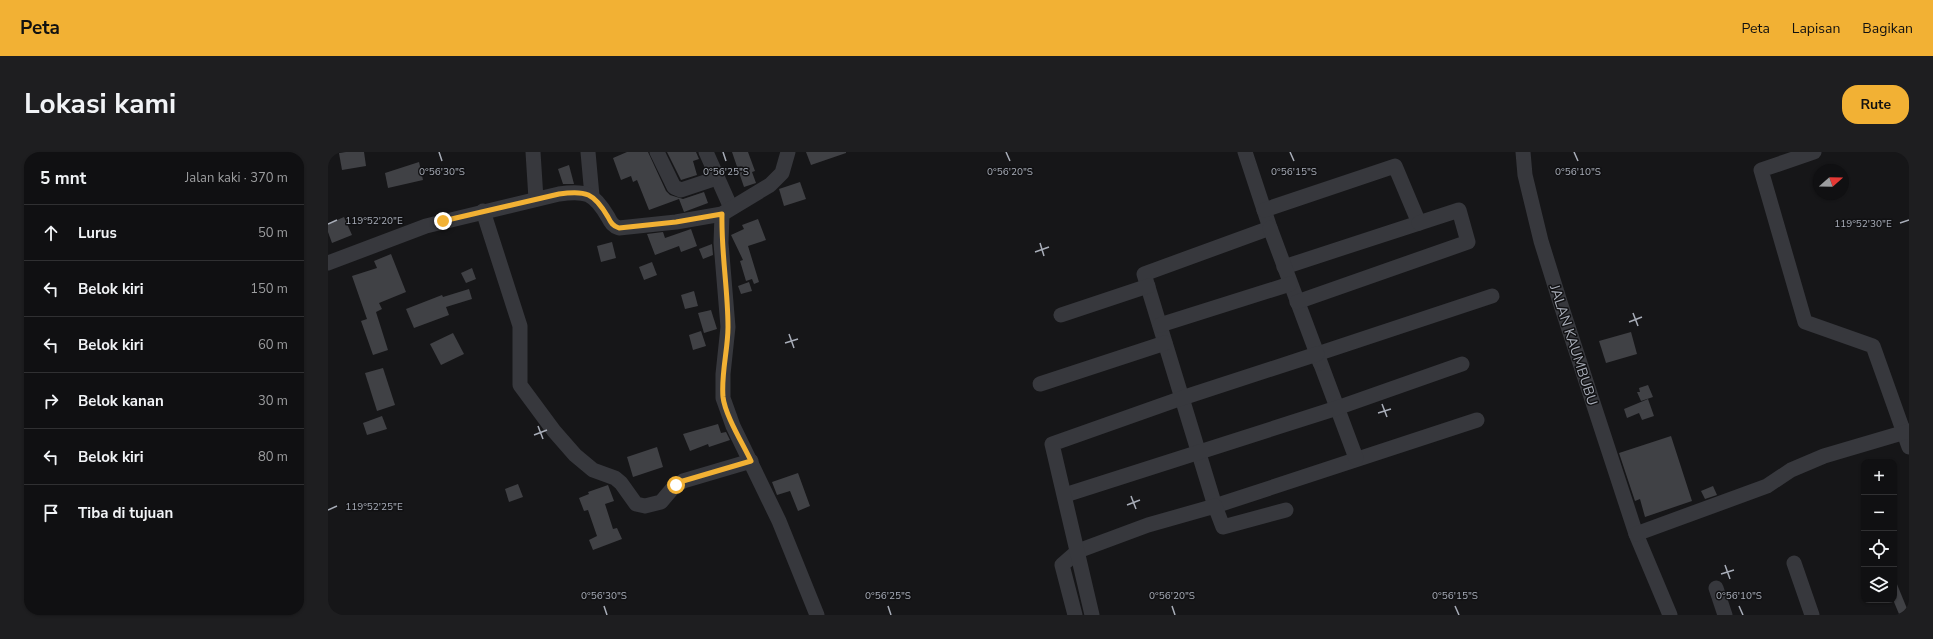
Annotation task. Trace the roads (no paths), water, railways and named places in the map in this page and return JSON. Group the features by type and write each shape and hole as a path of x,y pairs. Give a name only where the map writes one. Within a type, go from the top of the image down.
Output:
{"street":[{"path":"533,152 536,199"},
{"path":"588,152 592,196"},
{"path":"657,152 668,176 677,189 681,190 717,178"},
{"path":"706,152 717,178 726,211 721,243 728,327 723,374 723,398 733,426 779,521 817,615"},
{"path":"328,263 426,226 483,211 576,192 592,196 600,205 611,223 619,228 676,222 726,211 770,185 782,173 788,152"},
{"path":"1245,152 1290,284 1356,458"},
{"name":"JALAN KAUMBUBU","path":"1523,152 1525,175 1541,241 1636,534 1670,615"},
{"path":"1814,152 1761,170 1804,322 1873,346 1907,432 1909,447"},
{"path":"1264,210 1395,166 1419,223"},
{"path":"1284,267 1459,210 1468,242 1297,302"},
{"path":"483,211 520,326 520,385 554,431 575,455 593,470 615,478 622,483 636,504 645,506 661,502 672,489 683,481 751,461"},
{"path":"1270,228 1144,274 1223,527 1286,510"},
{"path":"1160,325 1290,284"},
{"path":"1061,315 1148,286"},
{"path":"1092,615 1052,444 1182,398 1492,296"},
{"path":"1040,384 1165,342"},
{"path":"1065,495 1337,408 1462,364"},
{"path":"1075,615 1062,565 1078,551 1148,525 1216,506 1356,458 1477,420"},
{"path":"1636,534 1767,486 1791,470 1824,456 1907,432"},
{"path":"1794,563 1812,615"},
{"path":"1716,588 1725,615"}]}
